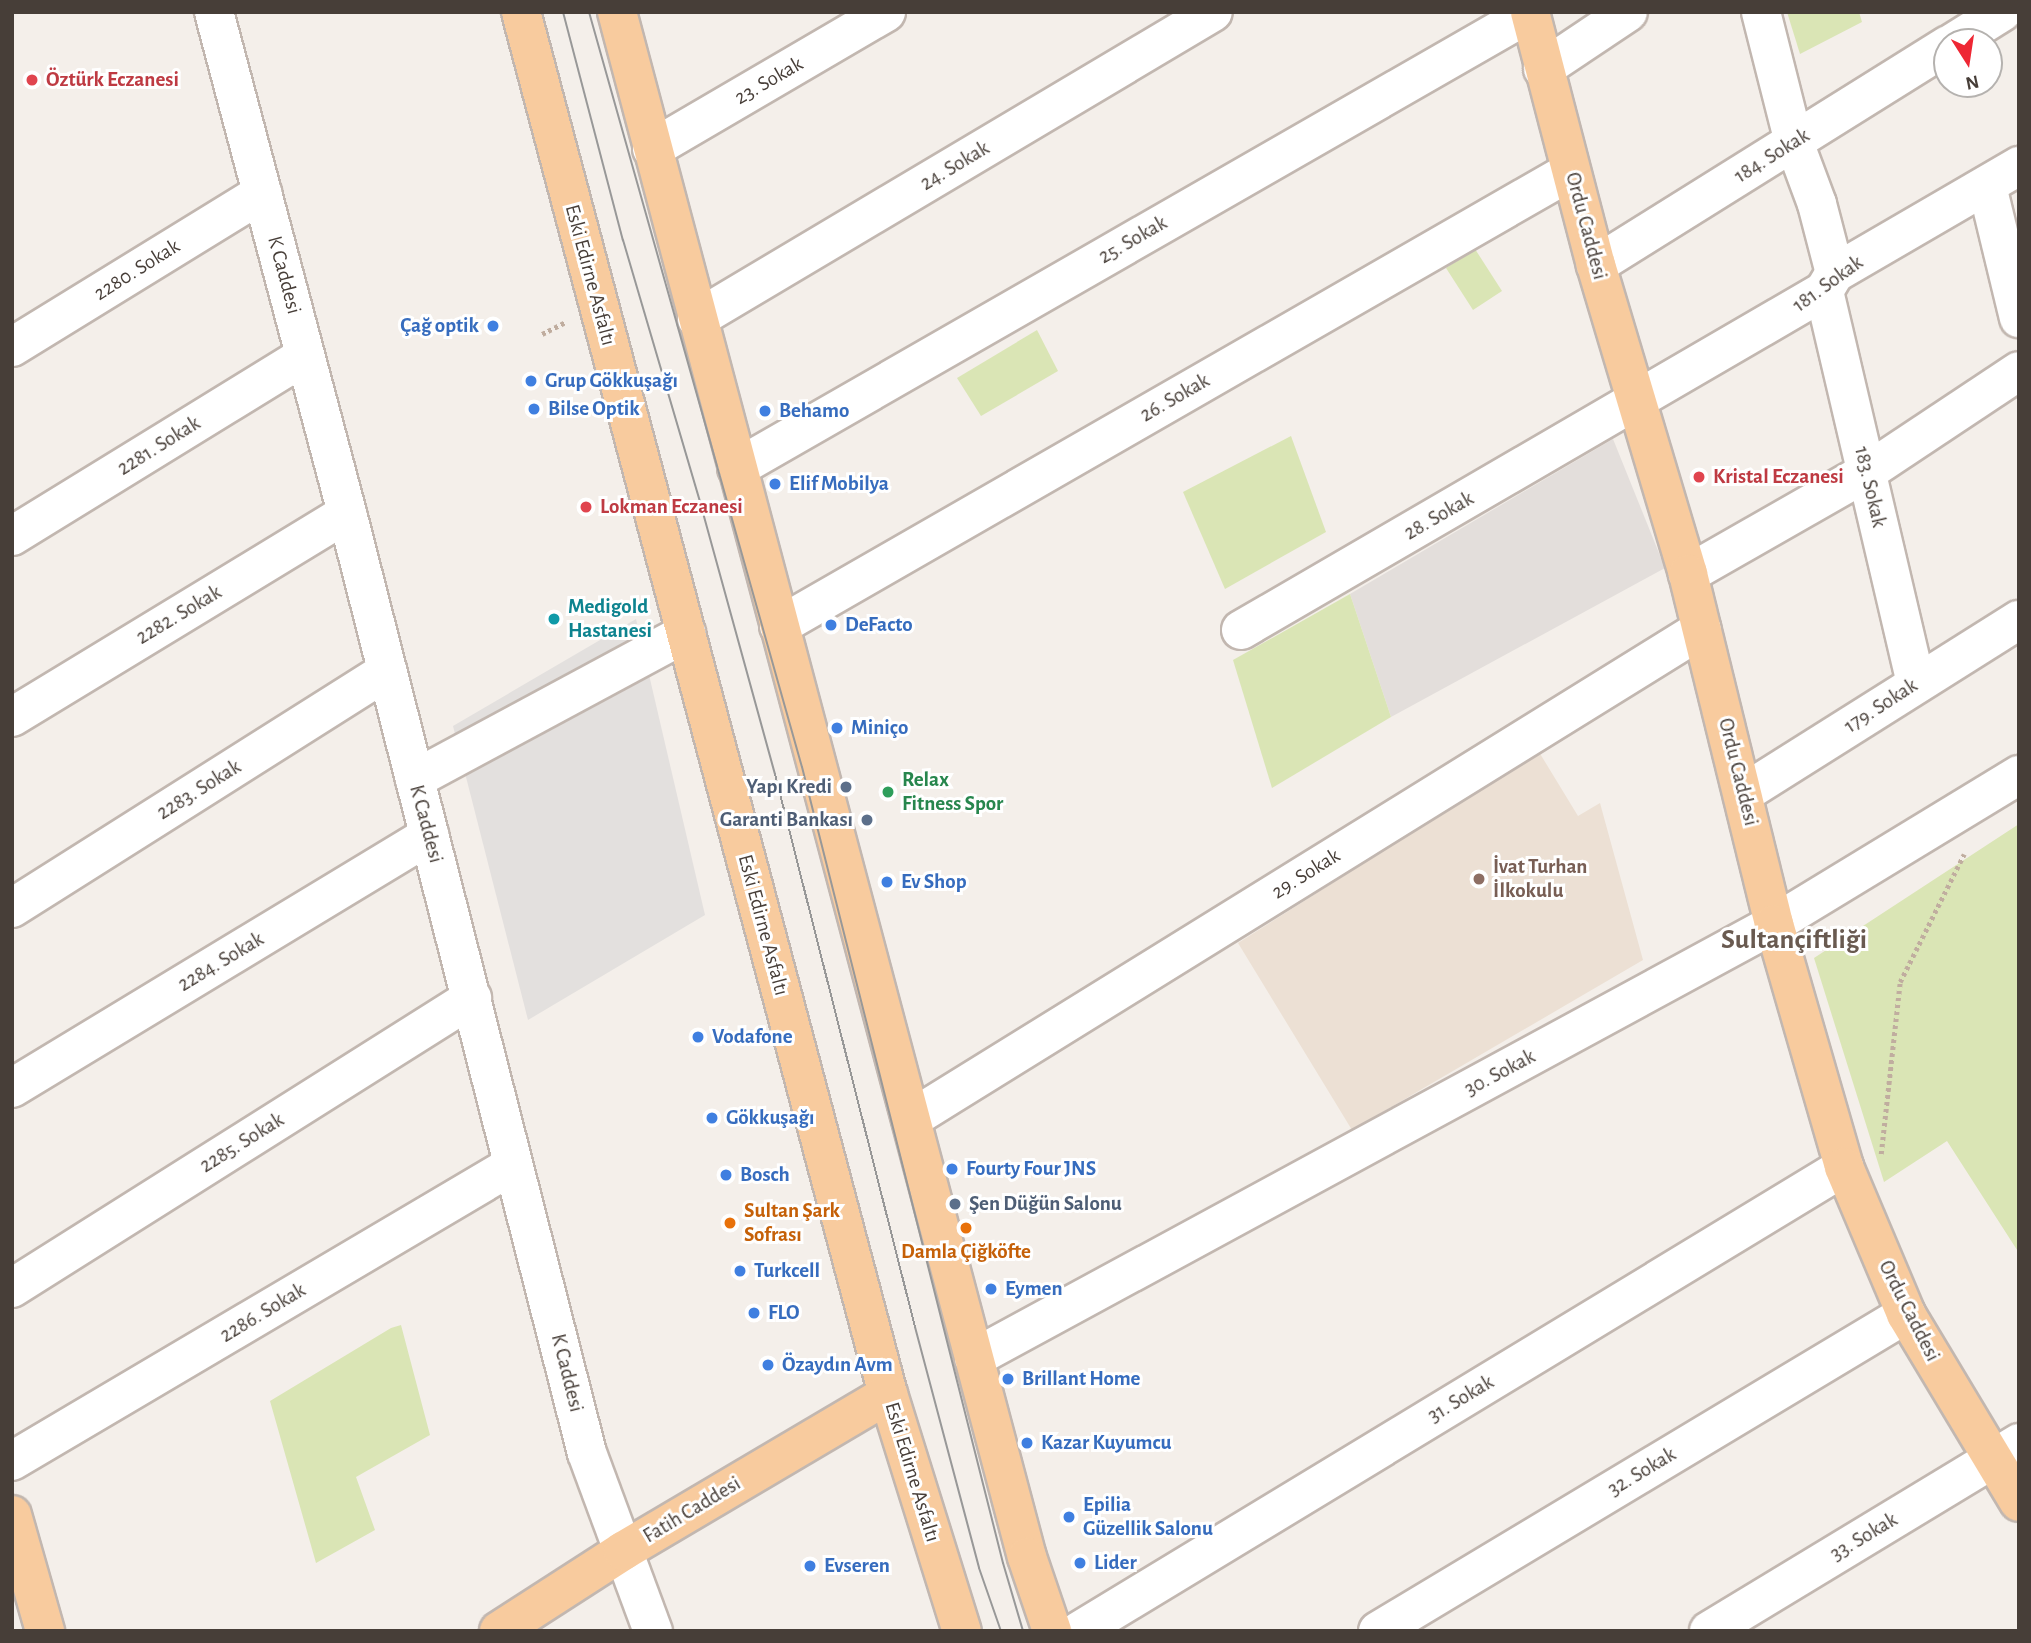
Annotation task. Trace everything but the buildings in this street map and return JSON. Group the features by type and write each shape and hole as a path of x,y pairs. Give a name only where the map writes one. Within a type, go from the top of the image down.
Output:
{"main road":[{"name":"Eski Edirne Asfaltı","path":"522,12 888,1394 962,1631"},
{"path":"617,12 1027,1557 1052,1631"},
{"name":"Ordu Caddesi","path":"1530,13 1596,265 1688,574 1744,793 1774,925 1844,1167 1906,1314 2006,1451 2019,1502"},
{"name":"Fatih Caddesi","path":"499,1631 623,1551 888,1394"},
{"path":"12,1515 45,1631"}],"street":[{"name":"K Caddesi","path":"214,12 347,513 587,1453 653,1631"},
{"name":"23. Sokak","path":"652,149 886,12"},
{"name":"24. Sokak","path":"698,319 1213,12"},
{"path":"1543,69 1628,12"},
{"name":"183. Sokak","path":"1761,12 1794,142 1817,204 1829,282 1867,472 1916,683"},
{"name":"25. Sokak","path":"737,468 1530,13"},
{"name":"184. Sokak","path":"1596,265 1933,51"},
{"name":"181. Sokak","path":"1638,402 2019,166"},
{"name":"26. Sokak","path":"779,626 1571,171"},
{"path":"1987,186 2019,318"},
{"name":"2280. Sokak","path":"12,347 262,193"},
{"name":"2281. Sokak","path":"12,536 305,356"},
{"path":"1688,574 1867,472 2019,371"},
{"name":"28. Sokak","path":"1241,630 1638,402"},
{"name":"2282. Sokak","path":"12,717 347,513"},
{"name":"179. Sokak","path":"1744,793 2019,620"},
{"name":"29. Sokak","path":"911,1119 1702,629"},
{"path":"415,779 685,633"},
{"name":"2283. Sokak","path":"12,908 387,671"},
{"name":"30. Sokak","path":"974,1358 1774,925 2019,775"},
{"name":"2284. Sokak","path":"12,1088 429,835"},
{"name":"2285. Sokak","path":"12,1288 472,998"},
{"name":"2286. Sokak","path":"12,1461 513,1166"},
{"name":"31. Sokak","path":"1079,1631 1844,1167"},
{"name":"32. Sokak","path":"1378,1631 1906,1314"},
{"name":"33. Sokak","path":"1709,1631 2006,1451"}],"path":[{"path":"542,334 570,320"},
{"path":"1881,1156 1900,982 1964,855 1986,794"}],"shaded area":[{"path":"1613,439 1665,568 1391,717 1350,594"},
{"path":"636,619 705,915 528,1020 453,726"},
{"name":"İvat Turhan İlkokulu","path":"1539,752 1578,816 1600,803 1643,960 1352,1130 1238,943"}],"green space":[{"path":"1787,12 1859,12 1862,22 1800,54"},
{"path":"1475,249 1502,291 1473,310 1446,268"},
{"path":"1037,330 1058,371 981,416 957,378"},
{"path":"1291,436 1326,532 1225,589 1183,492"},
{"path":"1350,594 1391,717 1272,788 1233,660"},
{"path":"2019,824 2019,1253 1947,1141 1884,1182 1814,958"},
{"path":"401,1325 430,1435 356,1477 375,1530 316,1563 270,1401 391,1328"}],"tram line":[{"path":"563,12 623,240 700,502 775,774 915,1327 979,1568 1001,1631"},
{"path":"589,12 802,767 1003,1563 1023,1631"}],"place":[{"name":"Öztürk Eczanesi","path":"32,80"},
{"name":"Çağ optik","path":"493,326"},
{"name":"Grup Gökkuşağı","path":"531,381"},
{"name":"Bilse Optik","path":"534,409"},
{"name":"Behamo","path":"765,411"},
{"name":"Kristal Eczanesi","path":"1699,477"},
{"name":"Elif Mobilya","path":"775,484"},
{"name":"Lokman Eczanesi","path":"586,507"},
{"name":"Medigold Hastanesi","path":"554,619"},
{"name":"DeFacto","path":"831,625"},
{"name":"Miniço","path":"837,728"},
{"name":"Yapı Kredi","path":"846,787"},
{"name":"Relax Fitness Spor","path":"888,792"},
{"name":"Garanti Bankası","path":"867,820"},
{"name":"İvat Turhan İlkokulu","path":"1479,879"},
{"name":"Ev Shop","path":"887,882"},
{"name":"Vodafone","path":"698,1037"},
{"name":"Gökkuşağı","path":"712,1118"},
{"name":"Fourty Four JNS","path":"952,1169"},
{"name":"Bosch","path":"726,1175"},
{"name":"Şen Düğün Salonu","path":"955,1204"},
{"name":"Sultan Şark Sofrası","path":"730,1223"},
{"name":"Damla Çiğköfte","path":"966,1228"},
{"name":"Turkcell","path":"740,1271"},
{"name":"Eymen","path":"991,1289"},
{"name":"FLO","path":"754,1313"},
{"name":"Özaydın Avm","path":"768,1365"},
{"name":"Brillant Home","path":"1008,1379"},
{"name":"Kazar Kuyumcu","path":"1027,1443"},
{"name":"Epilia Güzellik Salonu","path":"1069,1517"},
{"name":"Lider","path":"1080,1563"},
{"name":"Evseren","path":"810,1566"}],"district":[{"name":"Sultançiftliği","path":"1794,940"}]}
